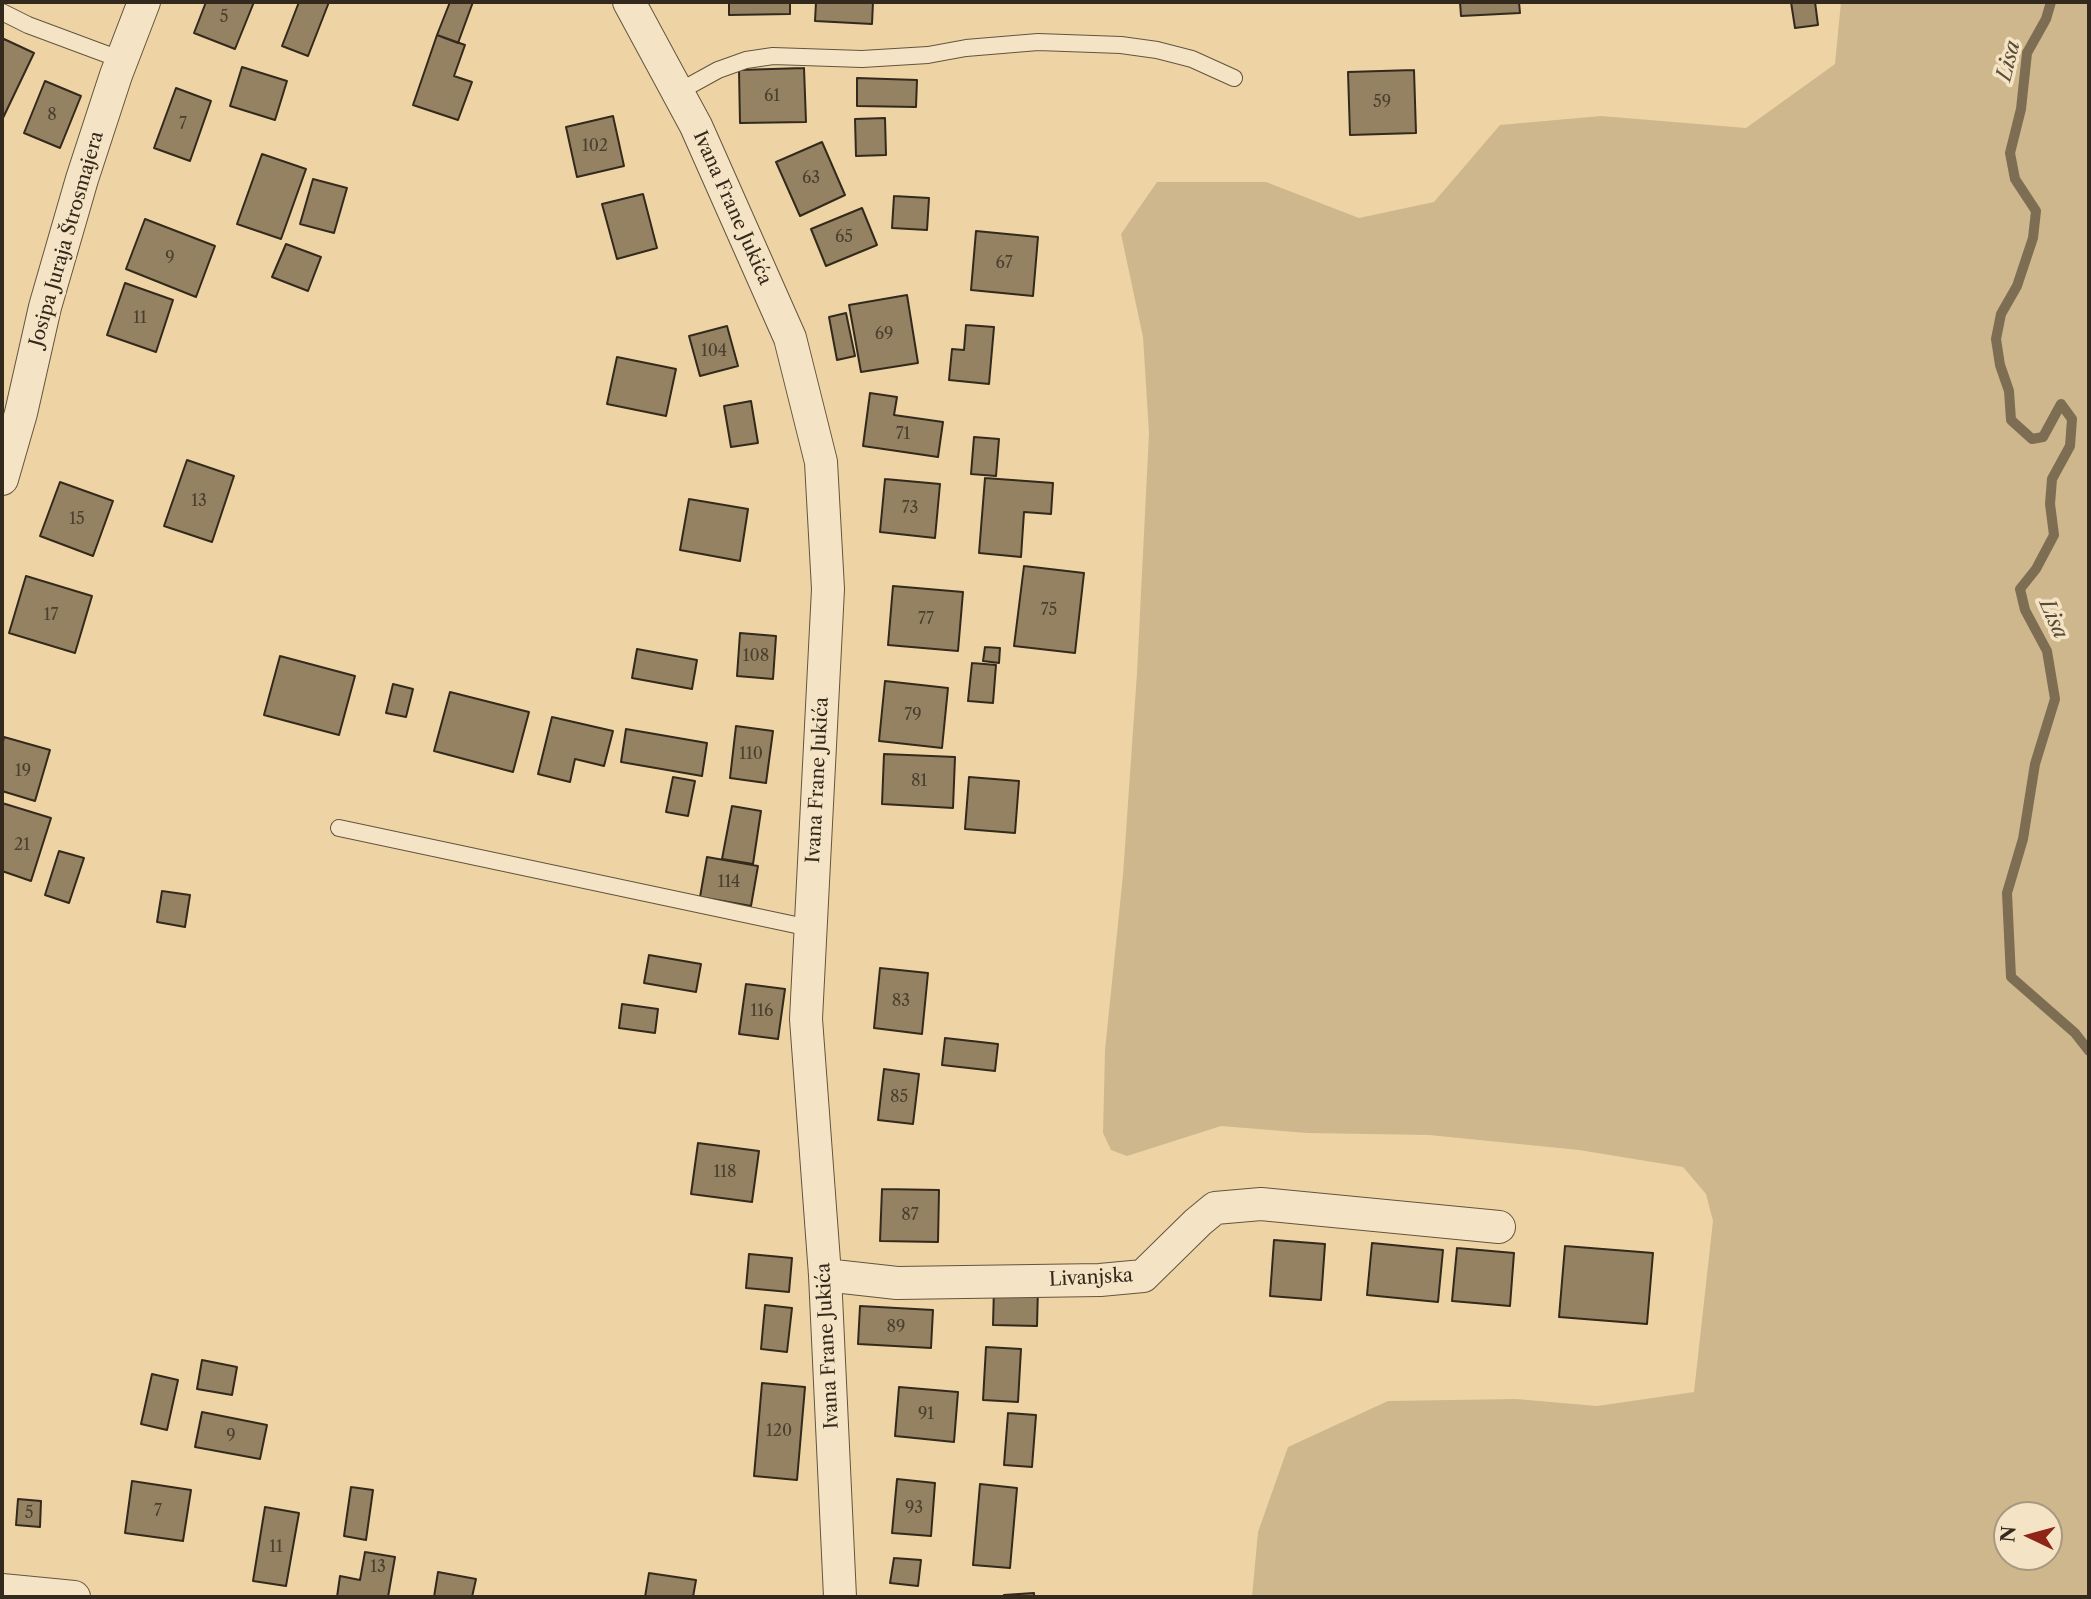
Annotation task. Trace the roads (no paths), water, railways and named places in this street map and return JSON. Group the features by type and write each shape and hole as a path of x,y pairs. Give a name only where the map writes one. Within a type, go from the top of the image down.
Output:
{"street":[{"name":"Josipa Juraja Štrosmajera","path":"2,479 21,413 49,294 82,179 116,75 144,2"},
{"name":"Ivana Frane Jukića","path":"629,2 696,125 790,338 821,462 828,589 806,1019 825,1275 840,1597"},
{"name":"Livanjska","path":"825,1275 897,1283 1100,1280 1143,1276 1215,1209 1261,1204 1499,1227"},
{"path":"2,1590 74,1597"}],"lane":[{"path":"2,12 28,25 122,60"},
{"path":"677,92 718,70 746,60 773,56 862,59 928,55 966,48 1038,42 1157,50 1192,59 1234,78"},
{"path":"339,828 810,928"}],"waterway":[{"name":"Lisa","path":"2051,2 2046,19 2027,53 2021,109 2010,153 2015,179 2036,211 2033,238 2017,286 2001,314 1996,339 2000,365 2009,391 2011,420 2032,439 2043,437 2061,404 2072,419 2070,446 2052,479 2050,504 2054,535 2036,569 2020,589 2025,610 2047,651 2055,699 2035,764 2023,839 2007,893 2011,977 2075,1033 2089,1051"}]}
